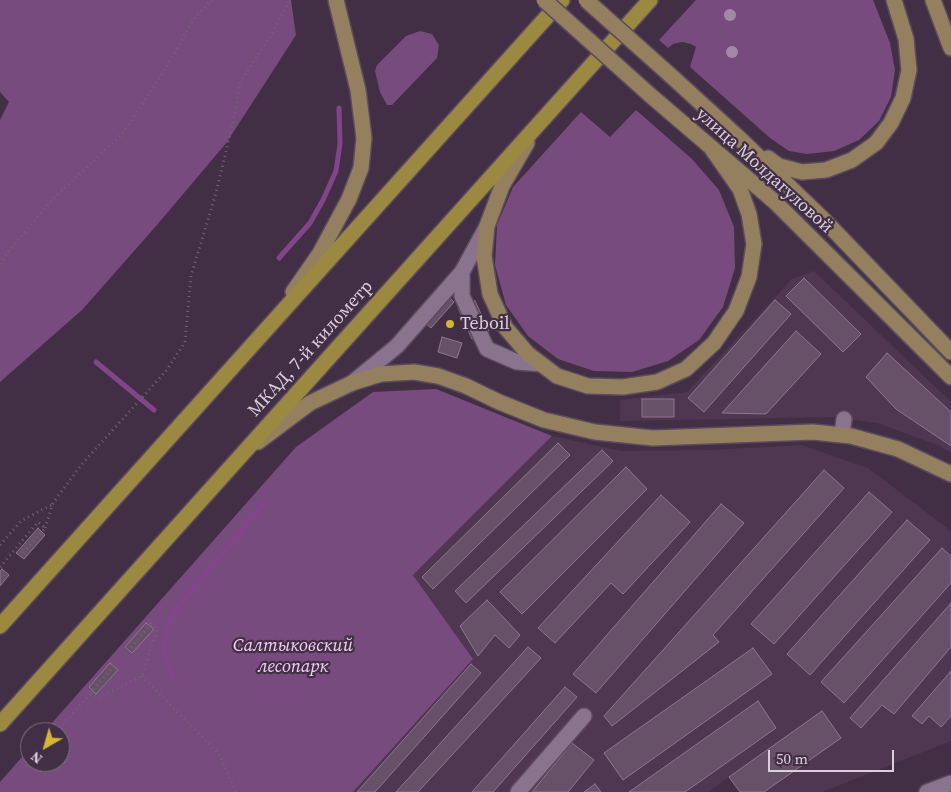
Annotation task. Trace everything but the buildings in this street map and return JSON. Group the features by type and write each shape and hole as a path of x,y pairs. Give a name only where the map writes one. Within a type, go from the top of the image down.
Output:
{"highway":[{"path":"0,626 562,0"},
{"name":"МКАД, 7-й километр","path":"0,724 650,0"}],"main road":[{"path":"272,322 320,253 350,199 361,168 364,138 358,90 336,0"},
{"name":"улица Молдагуловой","path":"544,0 650,95 775,202 951,377"},
{"name":"улица Молдагуловой","path":"586,0 738,137 825,221 951,352"},
{"path":"738,137 779,166 802,172 826,170 852,160 876,143 891,123 903,98 909,70 906,39 894,0"},
{"path":"933,0 951,48"},
{"path":"536,126 502,186 487,226 484,256 490,294 505,327 528,354 557,376 588,386 623,387 657,382 686,369 714,343 736,311 749,276 754,244 749,214 740,189 712,149"},
{"path":"243,453 310,403 352,383 381,374 414,372 438,376 466,386 544,420 595,432 653,438 812,432 851,436 898,449 951,474"}],"street":[{"path":"352,383 397,346 462,272 487,226"},
{"path":"462,272 462,296 488,349 516,362 541,364"},
{"path":"842,435 844,419"},
{"path":"518,792 584,716"},
{"path":"927,792 951,783"}],"path":[{"path":"0,264 52,200 123,133 164,71 195,17 212,0"},
{"path":"20,556 45,528 54,503 82,464 166,371 185,342 191,276 216,194 233,122 240,82 270,37 290,0"},
{"path":"0,545 20,522 54,503"},
{"path":"0,567 38,522 45,528"},
{"path":"0,579 6,572"},
{"path":"93,691 91,692 98,698 142,676 157,629 151,624 129,650"},
{"path":"65,722 114,666"},
{"path":"142,676 220,755 236,792"}],"shaded area":[{"path":"814,271 951,402 951,453 938,445 877,423 834,417 620,421 620,400 687,392 792,279"},
{"path":"552,436 621,451 716,450 801,445 868,468 951,531 951,741 822,792 740,792 729,777 708,792 353,792 473,659 413,575"}],"green space":[{"path":"0,0 291,0 296,35 227,142 157,225 82,310 0,382 0,120 9,102 0,92"},
{"path":"696,0 873,0 890,43 895,70 891,97 879,121 859,140 834,151 807,154 789,151 770,138 690,67 696,47 682,42 673,44 668,48 659,40"},
{"path":"420,31 432,34 439,45 437,58 392,105 387,105 380,92 375,71 377,65 406,36"},
{"path":"636,110 692,159 719,190 734,227 735,268 723,307 699,340 668,361 632,372 594,371 558,359 528,336 506,305 495,265 497,225 513,187 581,112 610,137"},
{"name":"Салтыковский лесопарк","path":"436,389 552,436 413,575 473,659 353,792 0,792 0,782 20,759 20,772 70,772 70,722 53,722 296,447 373,392"}],"waterway":[{"path":"279,258 310,223 336,171 340,144 339,108"},
{"path":"96,362 154,410"},
{"path":"173,678 166,659 164,643 167,627 174,612 265,502"}],"place":[{"name":"Teboil","path":"450,324"}]}
